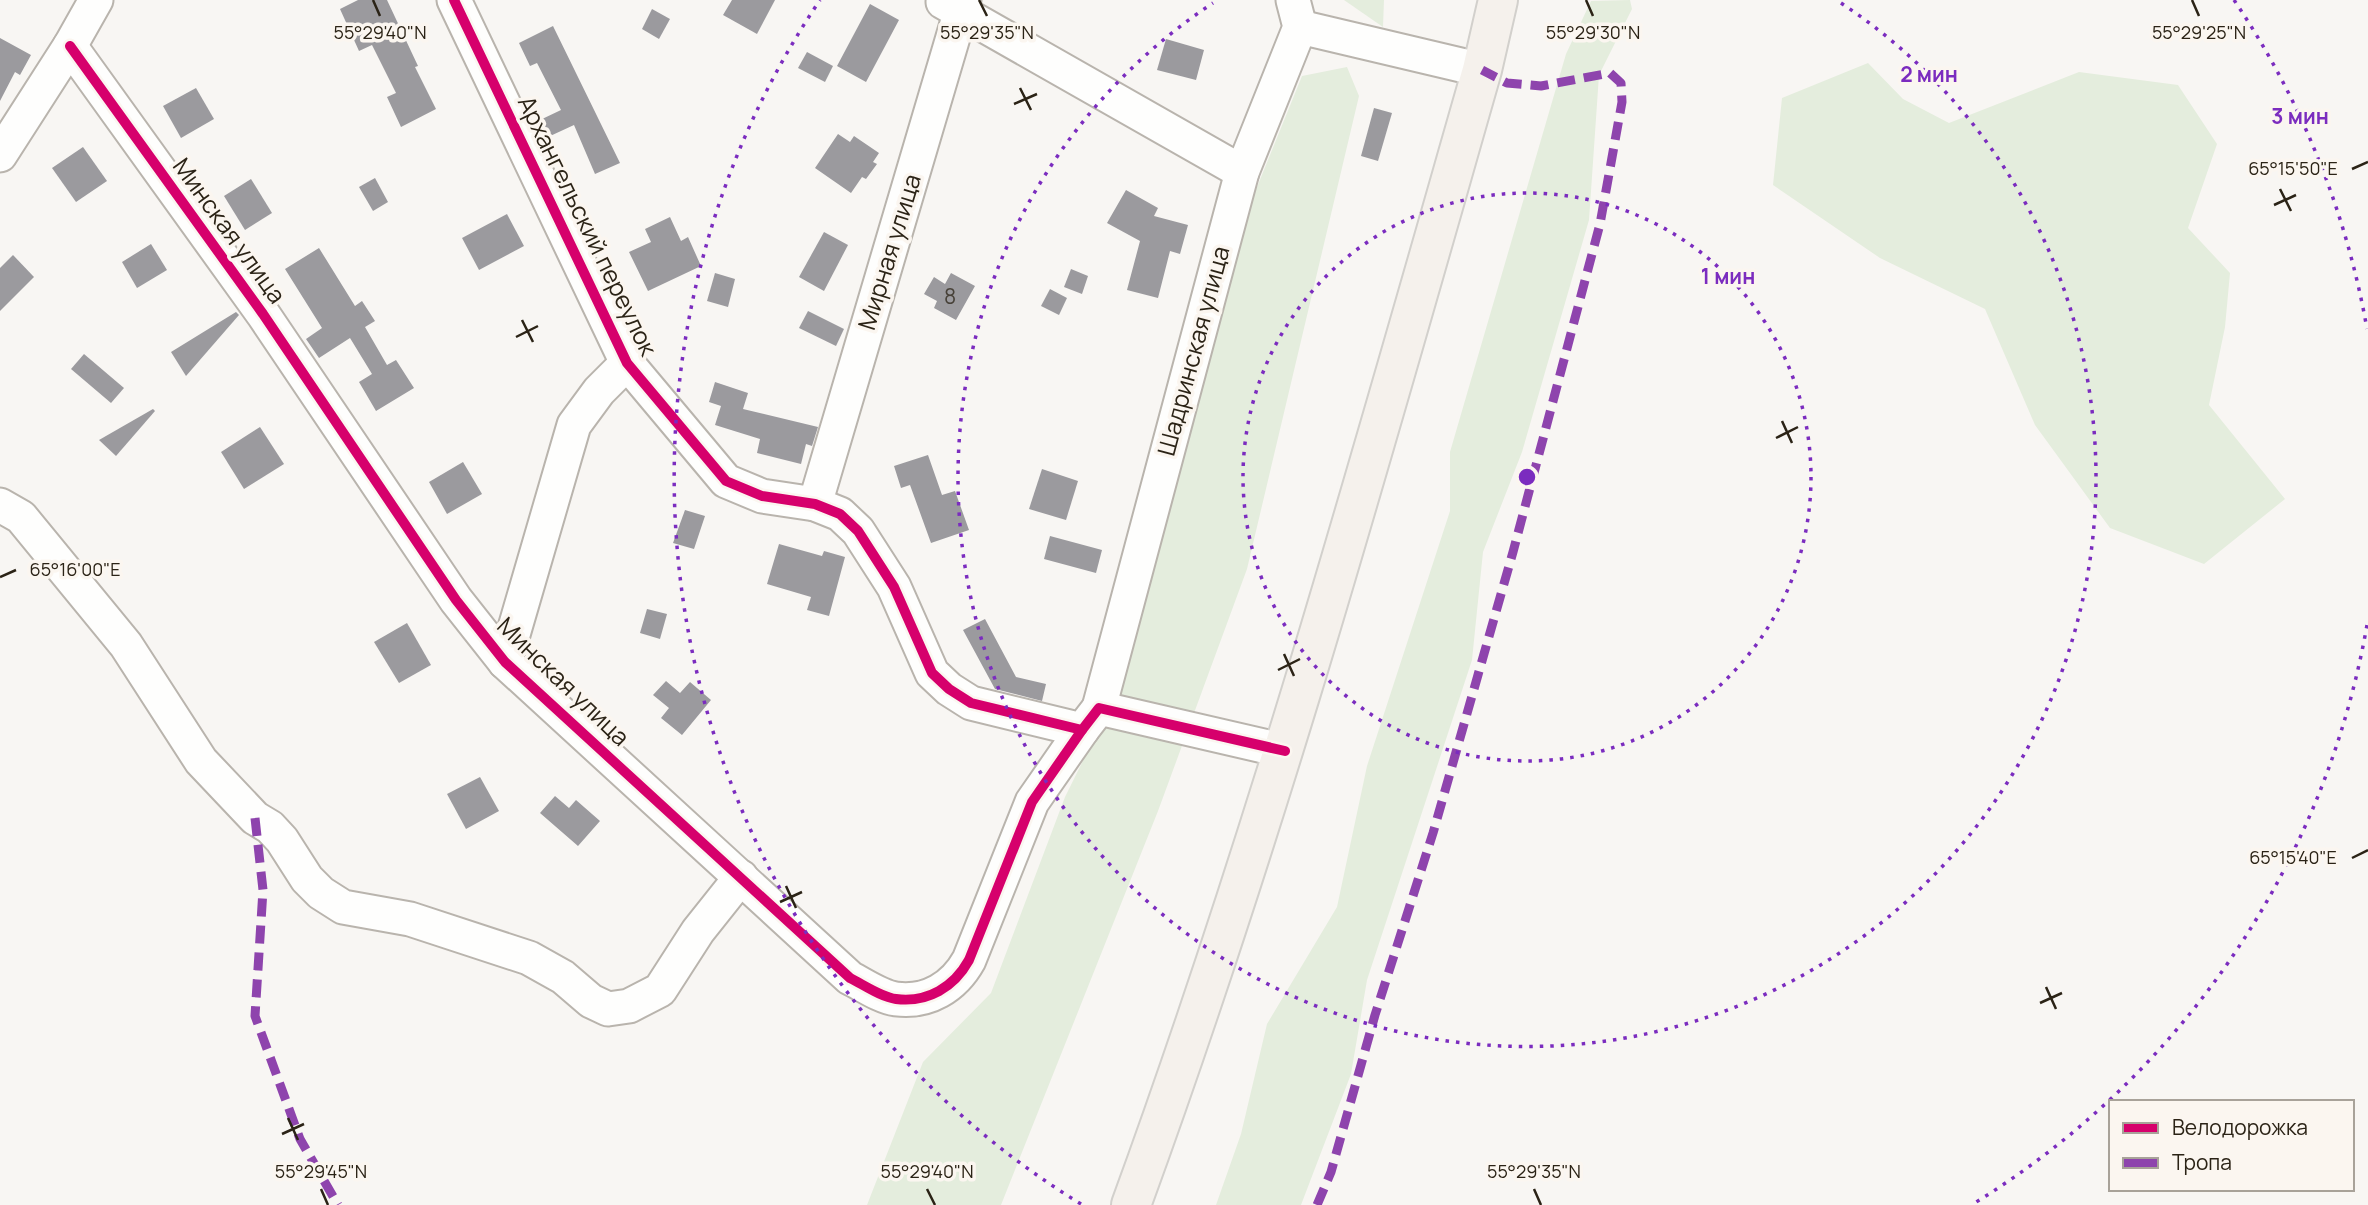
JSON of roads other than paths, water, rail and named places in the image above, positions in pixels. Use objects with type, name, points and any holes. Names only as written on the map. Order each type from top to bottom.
[{"type":"main road","points":[[1131,1205],[1171,1094],[1285,751],[1482,70],[1498,0]]},
{"type":"street","points":[[0,155],[70,46],[96,0]]},
{"type":"street","name":"Архангельский переулок","points":[[454,0],[627,363],[726,481],[762,496],[815,504],[840,514],[858,531],[894,587],[932,673],[949,689],[971,703],[1090,719],[1285,751]]},
{"type":"street","points":[[955,4],[1242,172]]},
{"type":"street","name":"Мирная улица","points":[[815,504],[955,4]]},
{"type":"street","points":[[1297,14],[1482,70]]},
{"type":"street","name":"Шадринская улица","points":[[1090,719],[1242,172],[1297,14]]},
{"type":"street","name":"Минская улица","points":[[70,46],[263,314],[456,600],[505,662],[850,978],[894,999],[924,999],[959,978],[970,960],[1032,802],[1090,719]]},
{"type":"street","points":[[505,662],[574,425],[599,391],[627,363]]},
{"type":"street","points":[[0,505],[21,517],[126,645],[201,761],[256,818],[270,827],[282,840],[307,879],[321,893],[343,907],[410,919],[529,957],[563,976],[591,1001],[608,1009],[629,1006],[660,990],[698,931],[741,877]]}]
